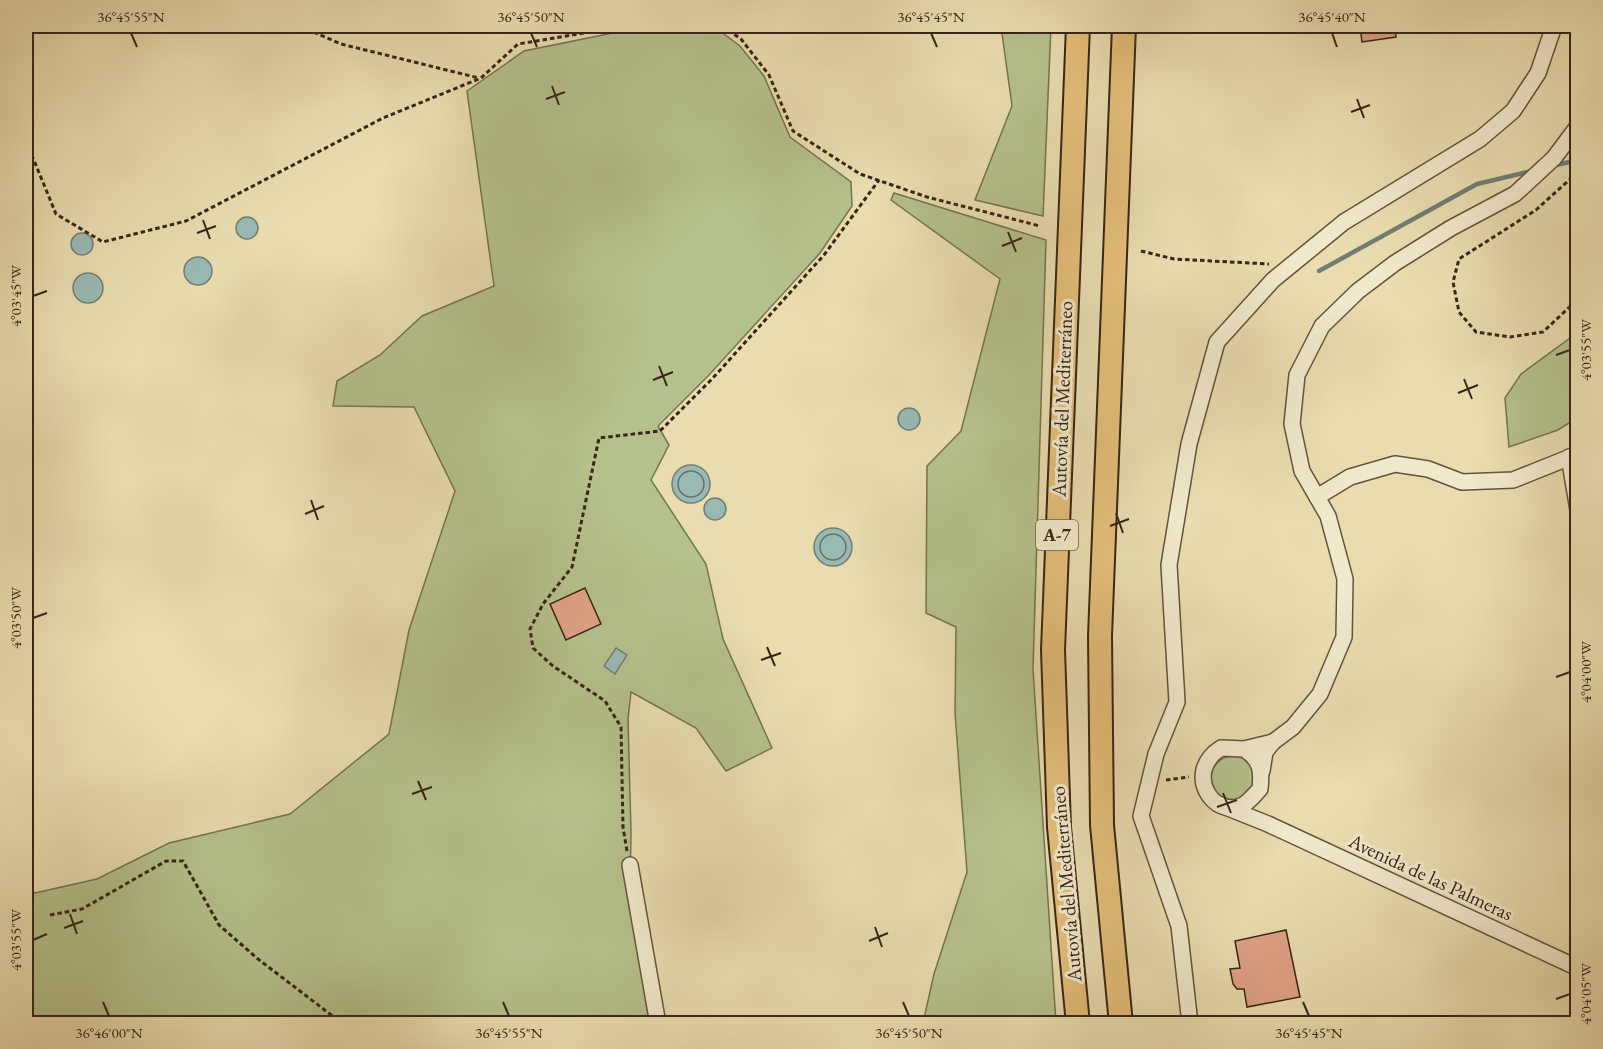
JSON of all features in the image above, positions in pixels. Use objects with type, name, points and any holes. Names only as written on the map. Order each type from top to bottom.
[{"type":"highway","name":"Autovía del Mediterráneo","points":[[1078,26],[1053,650],[1059,826],[1078,1023]]},
{"type":"highway","name":"Autovía del Mediterráneo","points":[[1121,1023],[1102,825],[1100,636],[1124,26]]},
{"type":"street","points":[[1190,1023],[1179,926],[1141,816],[1156,754],[1178,702],[1169,565],[1189,444],[1216,342],[1273,280],[1344,222],[1480,139],[1513,111],[1538,73],[1554,26]]},
{"type":"street","points":[[1268,824],[1258,808],[1265,752],[1273,742],[1293,727],[1320,694],[1344,637],[1345,579],[1328,516],[1302,471],[1292,424],[1298,375],[1322,326],[1358,291],[1395,263],[1451,228],[1515,194],[1554,158],[1578,126]]},
{"type":"street","points":[[1317,497],[1350,477],[1395,464],[1428,469],[1462,482],[1513,480],[1573,455],[1578,510]]},
{"type":"street","points":[[1260,789],[1243,805],[1230,807],[1218,804],[1206,792],[1201,776],[1204,764],[1218,750],[1244,749],[1273,742]]},
{"type":"street","points":[[1244,749],[1253,754],[1262,771]]},
{"type":"street","name":"Avenida de las Palmeras","points":[[1218,804],[1268,824],[1578,968]]},
{"type":"street","points":[[630,865],[658,1023]]},
{"type":"path","points":[[300,26],[341,44],[481,78]]},
{"type":"path","points":[[26,141],[56,214],[103,242],[186,221],[383,118],[481,78],[518,44],[627,26]]},
{"type":"path","points":[[722,26],[741,39],[769,75],[793,131],[860,174],[927,197],[1040,226]]},
{"type":"path","points":[[1578,172],[1536,210],[1459,259],[1453,282],[1459,312],[1476,332],[1510,337],[1543,332],[1578,299]]},
{"type":"path","points":[[630,865],[623,827],[621,728],[605,701],[553,666],[533,648],[530,629],[543,604],[572,567],[589,496],[599,438],[660,431],[712,379],[824,255],[879,180]]},
{"type":"path","points":[[1142,251],[1174,259],[1292,265]]},
{"type":"path","points":[[1149,782],[1201,776]]},
{"type":"path","points":[[50,915],[82,909],[166,861],[183,861],[219,925],[258,959],[343,1023]]},
{"type":"green space","points":[[647,26],[713,26],[740,46],[764,76],[790,137],[851,182],[852,206],[820,253],[709,375],[658,426],[669,445],[651,480],[706,564],[723,639],[772,748],[726,771],[696,728],[631,692],[628,719],[630,898],[653,1023],[26,1023],[26,889],[35,893],[97,879],[169,843],[290,814],[389,734],[409,630],[455,491],[414,407],[333,406],[337,381],[380,355],[422,316],[494,286],[467,91],[524,51]]},
{"type":"green space","points":[[1001,26],[1051,26],[1043,216],[975,200],[1012,106]]},
{"type":"green space","points":[[894,193],[1046,240],[1033,669],[1056,1023],[923,1023],[934,974],[967,872],[955,713],[956,627],[926,613],[927,466],[961,431],[1000,279],[891,200]]},
{"type":"green space","points":[[1577,333],[1577,418],[1558,430],[1509,447],[1505,398],[1521,374]]},
{"type":"green space","points":[[1233,756],[1248,763],[1255,778],[1248,793],[1233,800],[1218,793],[1211,778],[1218,763]]},
{"type":"water","points":[[247,217],[255,220],[258,228],[255,236],[247,239],[239,236],[236,228],[239,220]]},
{"type":"water","points":[[82,233],[90,236],[93,244],[90,252],[82,255],[74,252],[71,244],[74,236]]},
{"type":"water","points":[[198,257],[208,261],[212,271],[208,281],[198,285],[188,281],[184,271],[188,261]]},
{"type":"water","points":[[88,273],[99,277],[103,288],[99,299],[88,303],[77,299],[73,288],[77,277]]},
{"type":"water","points":[[909,408],[917,411],[920,419],[917,427],[909,430],[901,427],[898,419],[901,411]]},
{"type":"water","points":[[691,465],[704,471],[710,484],[704,497],[691,503],[678,497],[672,484],[678,471]]},
{"type":"water","points":[[715,498],[723,501],[726,509],[723,517],[715,520],[707,517],[704,509],[707,501]]},
{"type":"water","points":[[833,528],[846,534],[852,547],[846,560],[833,566],[820,560],[814,547],[820,534]]},
{"type":"water","points":[[616,648],[627,655],[615,674],[604,666]]},
{"type":"building","points":[[1360,26],[1395,26],[1396,37],[1362,42]]},
{"type":"building","points":[[585,588],[601,624],[566,640],[550,604]]},
{"type":"building","points":[[1286,930],[1300,997],[1247,1007],[1244,989],[1237,989],[1233,984],[1230,969],[1240,968],[1235,941]]},
{"type":"waterway","points":[[1552,166],[1578,160]]},
{"type":"waterway","points":[[1319,271],[1477,184],[1532,171]]}]
